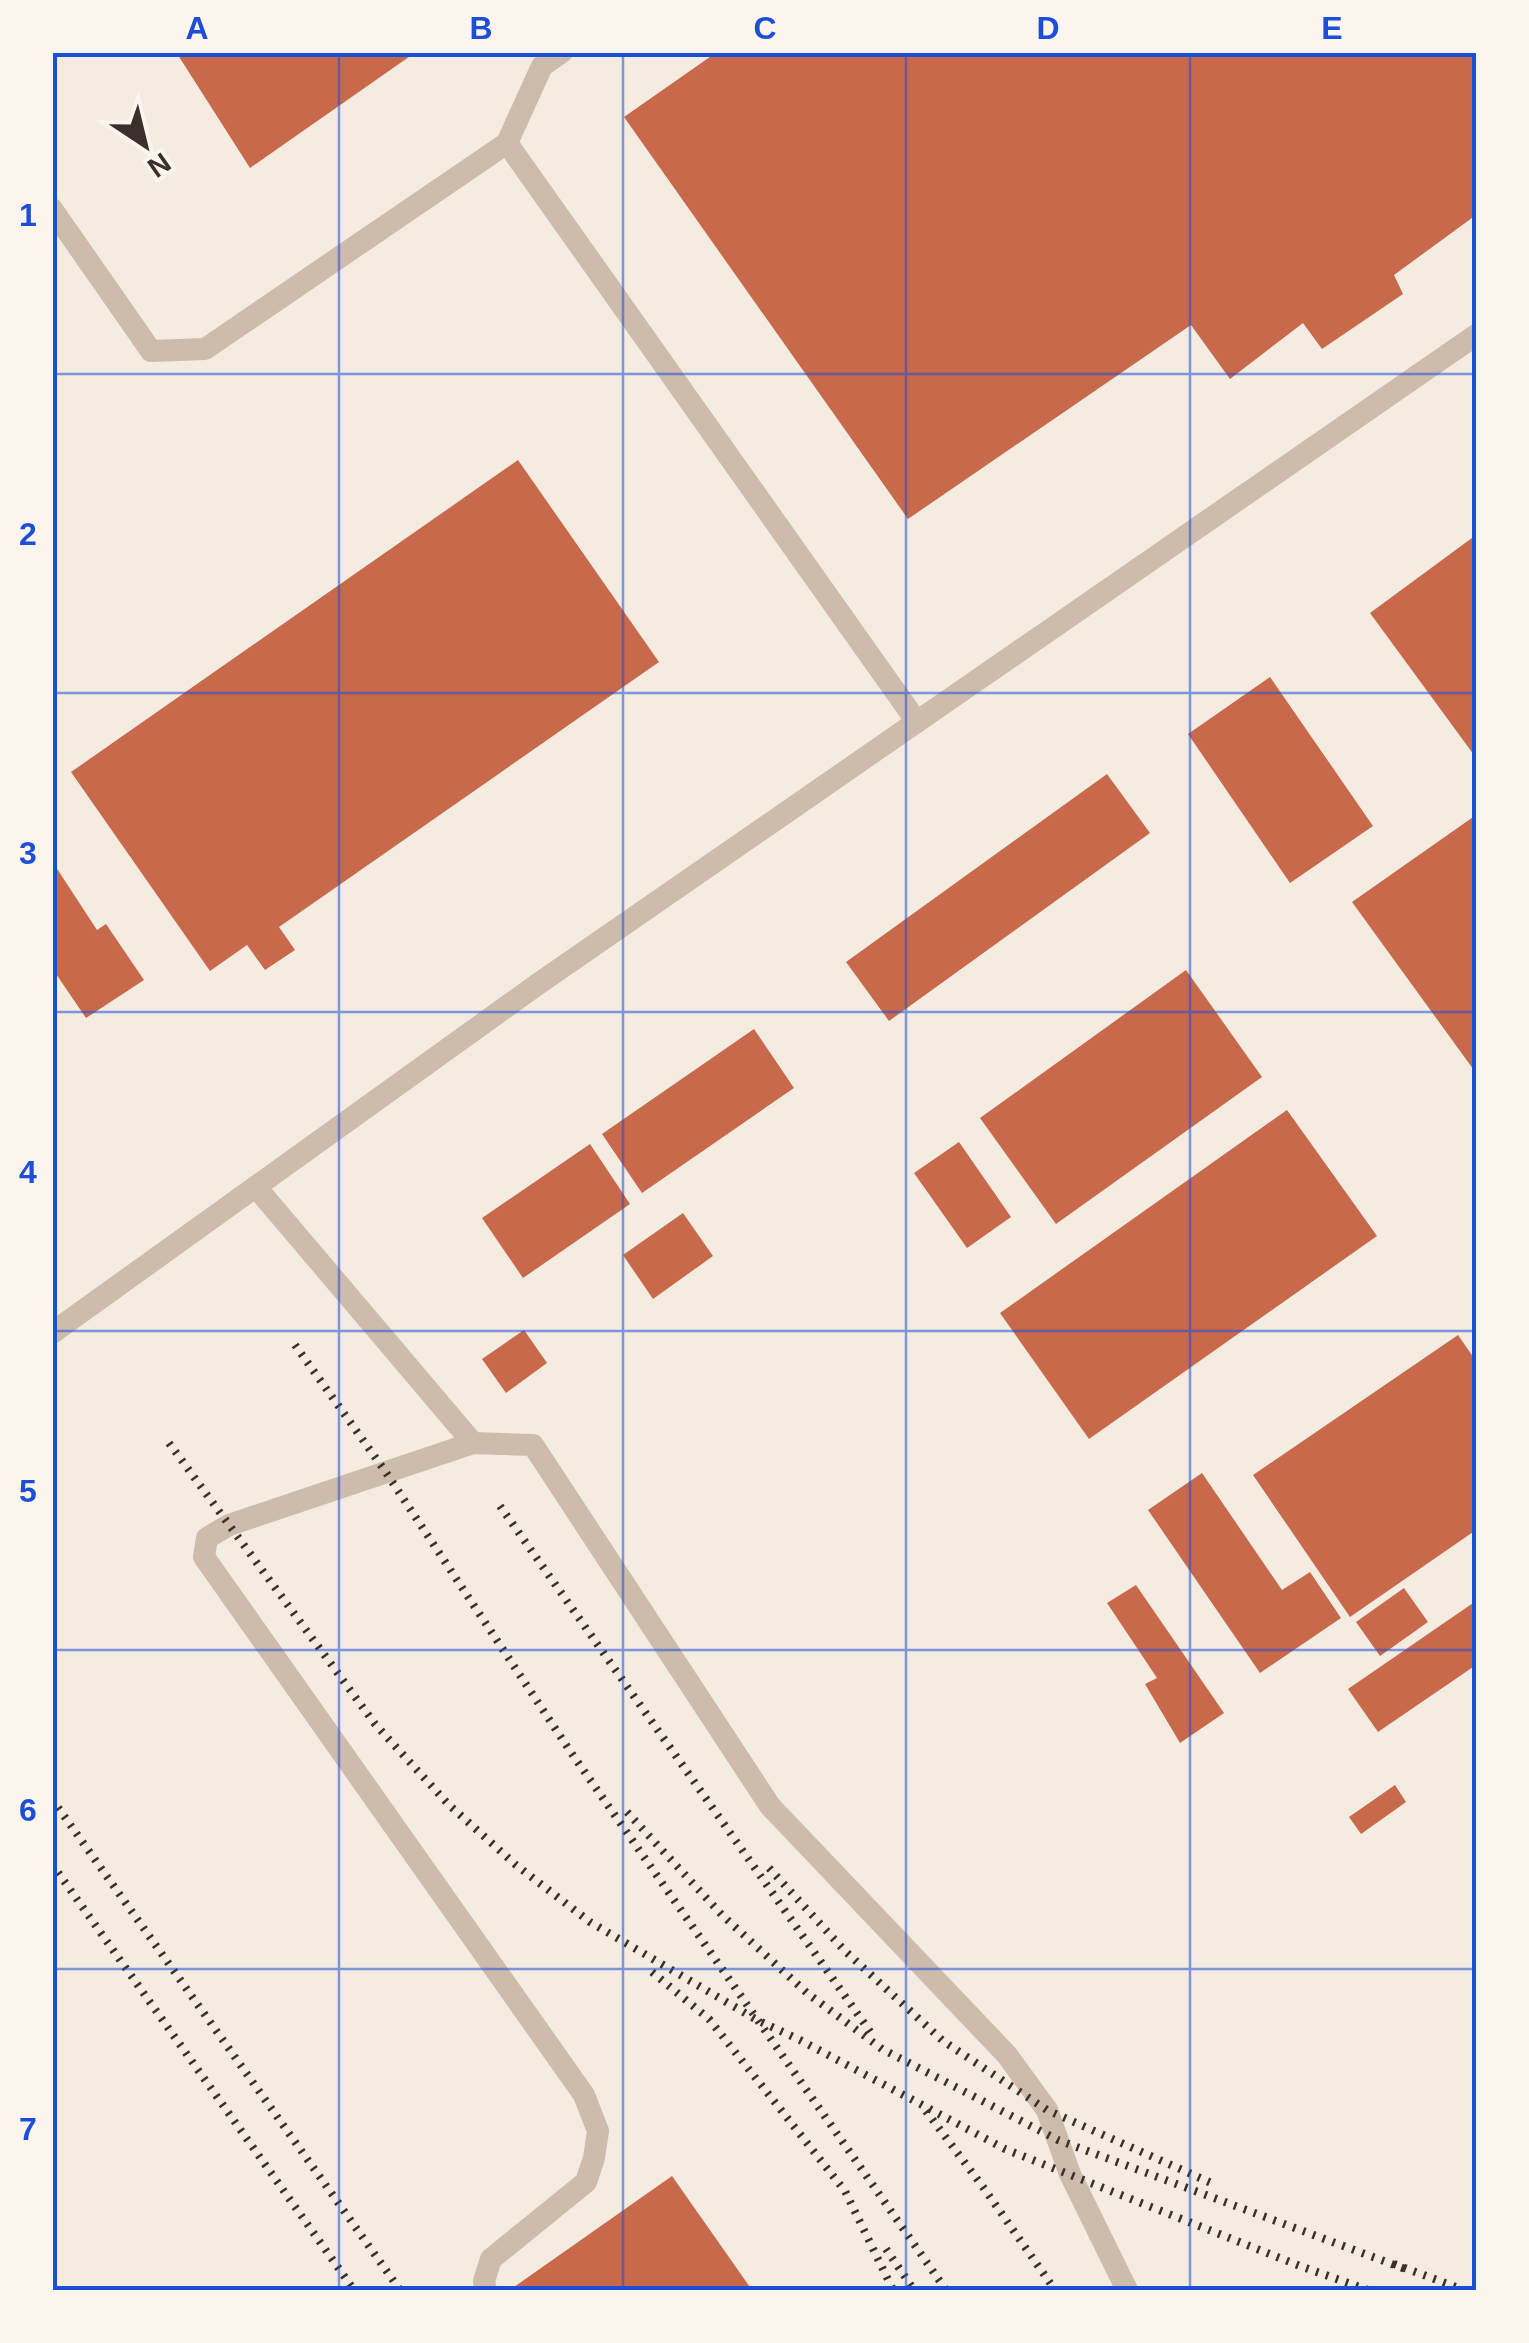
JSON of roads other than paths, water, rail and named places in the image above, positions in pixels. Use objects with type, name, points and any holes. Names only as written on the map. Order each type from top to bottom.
[{"type":"lane","points":[[52,209],[151,351],[205,350],[507,143],[542,66],[562,52]]},
{"type":"lane","points":[[507,143],[918,722]]},
{"type":"lane","points":[[52,1334],[538,984],[1476,335]]},
{"type":"lane","points":[[256,1188],[473,1443]]},
{"type":"lane","points":[[486,2290],[484,2281],[491,2258],[586,2182],[598,2132],[584,2094],[204,1557],[207,1538],[229,1526],[473,1443],[532,1445],[770,1806],[1007,2054],[1046,2110],[1070,2174],[1126,2290]]},
{"type":"railway","points":[[295,1345],[385,1471],[570,1751],[946,2290]]},
{"type":"railway","points":[[169,1443],[375,1724],[449,1805],[516,1865],[590,1922],[757,2020],[1005,2149],[1368,2290]]},
{"type":"railway","points":[[500,1506],[871,2033]]},
{"type":"railway","points":[[52,1799],[400,2290]]},
{"type":"railway","points":[[627,1812],[722,1915],[807,1993],[882,2049],[1058,2140],[1408,2270]]},
{"type":"railway","points":[[52,1864],[354,2290]]},
{"type":"railway","points":[[769,1868],[845,1951],[943,2041],[1047,2110],[1216,2185]]},
{"type":"railway","points":[[652,1972],[709,2019],[845,2191],[893,2290]]},
{"type":"railway","points":[[926,2111],[1055,2290]]},
{"type":"railway","points":[[886,2249],[914,2290]]},
{"type":"railway","points":[[1394,2264],[1464,2290]]}]
